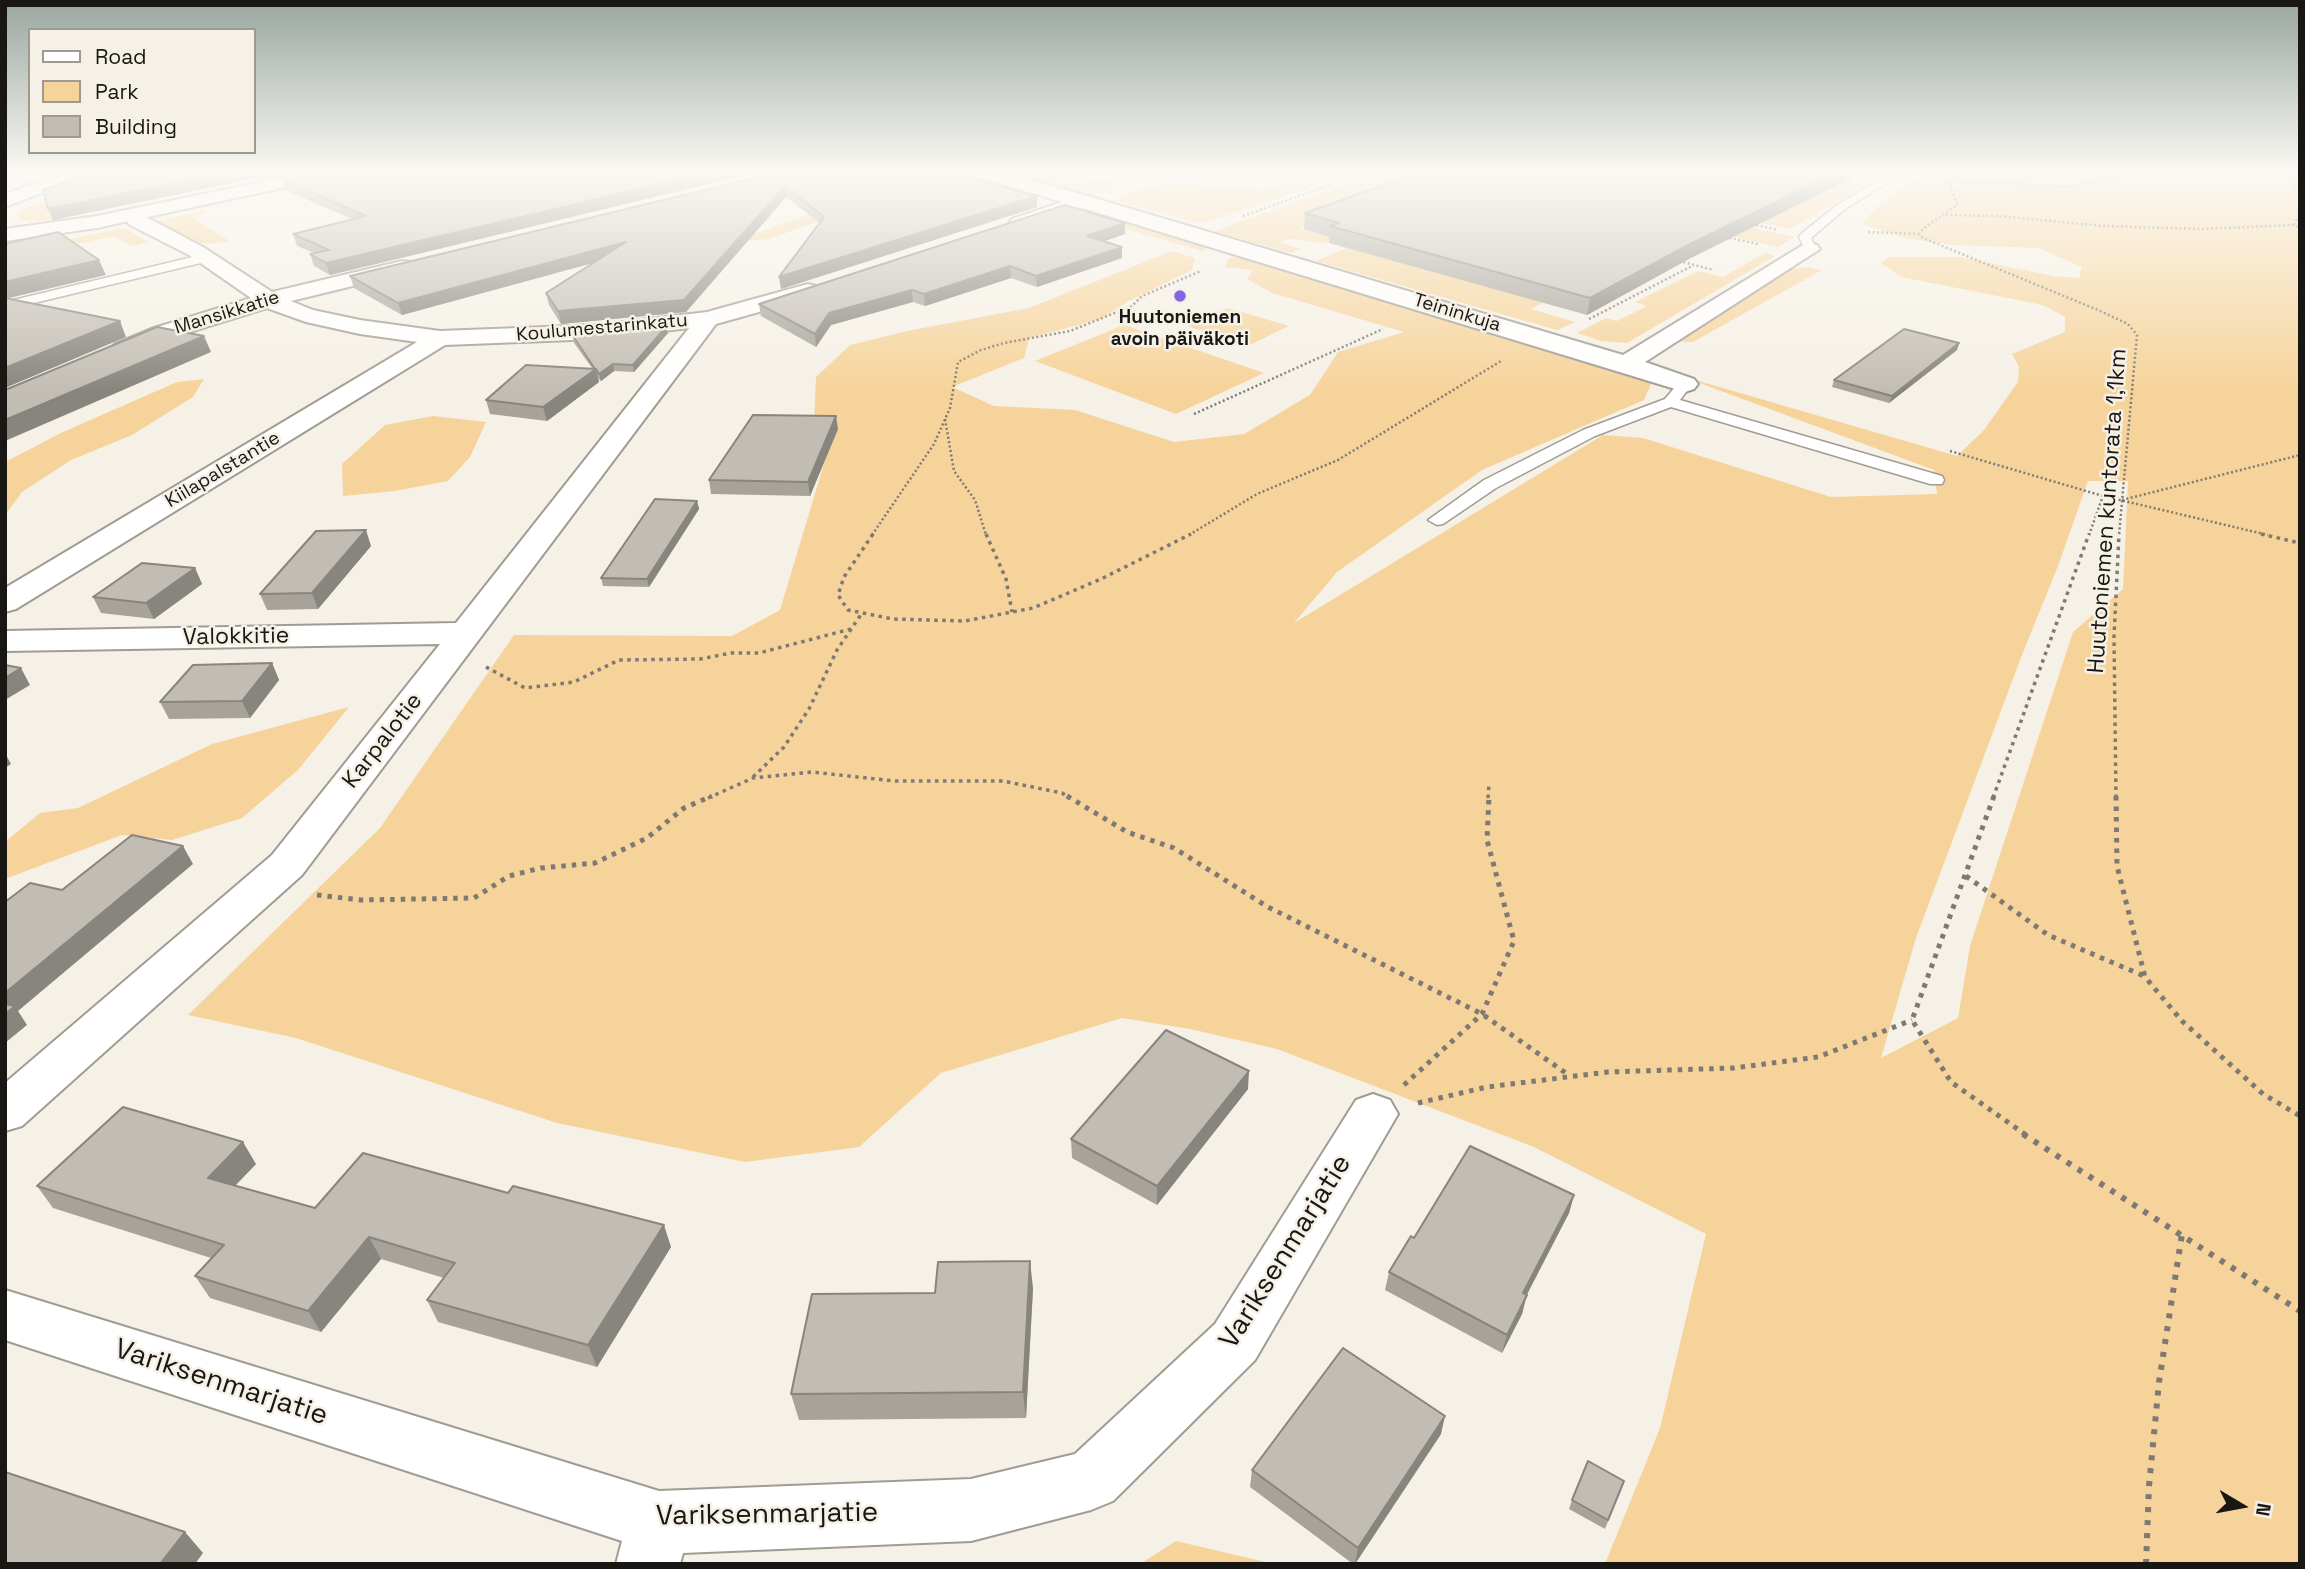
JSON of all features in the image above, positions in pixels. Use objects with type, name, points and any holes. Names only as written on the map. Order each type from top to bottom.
[{"type":"street","name":"Koulumestarinkatu","points":[[187,246],[268,300],[306,315],[360,327],[440,338],[597,332],[709,319],[828,285]]},
{"type":"street","name":"Teininkuja","points":[[1234,246],[1626,363],[1685,384]]},
{"type":"street","points":[[1626,363],[1759,282],[1806,247]]},
{"type":"street","name":"Mansikkatie","points":[[110,355],[159,334],[268,300],[420,262]]},
{"type":"street","name":"Karpalotie","points":[[5,1112],[287,865],[709,319]]},
{"type":"street","name":"Kiilapalstantie","points":[[5,602],[440,338]]},
{"type":"street","name":"Valokkitie","points":[[5,641],[467,633]]},
{"type":"street","name":"Variksenmarjatie","points":[[5,1315],[653,1543],[971,1510],[1091,1480],[1235,1342],[1373,1114]]},
{"type":"lane","points":[[5,306],[205,258]]},
{"type":"lane","points":[[1437,520],[1490,484],[1589,433],[1670,402],[1685,384]]},
{"type":"lane","points":[[1670,402],[1936,480]]},
{"type":"path","points":[[1800,246],[1806,247]]},
{"type":"path","name":"Huutoniemen kuntorata 1,1km","points":[[1937,246],[2098,310],[2128,324],[2137,335],[2121,500],[2114,637],[2117,866],[2145,977],[2182,1021],[2263,1094],[2300,1116]]},
{"type":"path","points":[[1668,258],[1759,282]]},
{"type":"path","points":[[1548,340],[1694,265]]},
{"type":"path","points":[[1203,270],[1142,296],[1132,306],[1070,331],[1004,343],[981,350],[958,362],[945,418],[934,444],[844,577],[838,595],[848,610],[893,619],[965,621],[1033,608],[1181,540],[1257,494],[1338,460],[1511,356]]},
{"type":"path","points":[[1194,414],[1383,329]]},
{"type":"path","points":[[945,418],[954,471],[975,500],[990,548],[1006,579],[1012,612]]},
{"type":"path","points":[[2121,500],[2300,455]]},
{"type":"path","points":[[1373,1114],[1488,1087],[1570,1076],[1608,1072],[1734,1068],[1818,1057],[1912,1020],[2103,496],[2300,543]]},
{"type":"path","points":[[752,778],[785,747],[809,709],[837,650],[862,613]]},
{"type":"path","points":[[484,666],[525,688],[574,682],[619,660],[700,659],[731,653],[759,653],[851,629]]},
{"type":"path","points":[[260,889],[360,900],[474,898],[509,876],[541,868],[595,863],[647,838],[684,808],[752,778],[812,772],[894,781],[1003,781],[1062,793],[1127,832],[1174,848],[1268,908],[1482,1014],[1570,1076]]},
{"type":"path","points":[[1373,1114],[1482,1014],[1514,941],[1487,840],[1489,783]]},
{"type":"path","points":[[1966,876],[2048,935],[2145,977]]},
{"type":"path","points":[[1912,1020],[1951,1082],[1993,1114],[2300,1311]]},
{"type":"path","points":[[2146,1564],[2149,1486],[2159,1382],[2182,1234]]},
{"type":"green space","points":[[37,246],[68,246],[5,260],[5,253]]},
{"type":"green space","points":[[1185,246],[1204,246],[1205,252]]},
{"type":"green space","points":[[1267,246],[1301,249],[1291,253]]},
{"type":"green space","points":[[1988,246],[2300,246],[2300,1564],[1605,1564],[1660,1428],[1706,1234],[1534,1147],[1277,1049],[1190,1029],[1122,1018],[941,1073],[859,1147],[745,1162],[557,1123],[296,1038],[188,1015],[380,828],[514,635],[732,636],[780,610],[829,447],[814,426],[816,377],[850,345],[907,331],[1029,308],[1172,251],[1195,258],[1192,270],[1127,302],[1101,319],[1029,338],[1024,358],[952,387],[994,406],[1075,410],[1174,442],[1244,434],[1310,395],[1338,352],[1404,332],[1272,293],[1247,279],[1253,270],[1225,267],[1229,258],[1242,257],[1654,377],[1644,400],[1482,470],[1337,572],[1294,623],[1603,435],[1643,438],[1831,497],[1937,494],[1934,470],[1678,375],[1957,456],[1984,430],[2018,382],[2019,367],[2012,354],[2065,332],[2065,317],[2043,305],[1901,277],[1881,263],[1889,257],[1960,257],[2054,276],[2079,278],[2082,267],[2038,248]],"holes":[[[2088,481],[2128,481],[2123,589],[2073,632],[1970,946],[1958,1018],[1881,1058],[1916,938]]]},
{"type":"green space","points":[[1347,248],[1636,254],[1531,309],[1575,322],[1557,330],[1316,261]]},
{"type":"green space","points":[[1765,253],[1775,256],[1627,343],[1601,341],[1577,333],[1606,318],[1617,321],[1647,306],[1635,302],[1698,271],[1723,277]]},
{"type":"green space","points":[[1807,267],[1822,270],[1693,342],[1668,341],[1792,269]]},
{"type":"green space","points":[[1228,308],[1289,326],[1248,346],[1187,326]]},
{"type":"green space","points":[[1124,325],[1264,373],[1176,414],[1035,361]]},
{"type":"green space","points":[[204,379],[193,397],[132,435],[71,460],[22,492],[5,515],[5,462],[63,432],[177,382]]},
{"type":"green space","points":[[433,416],[486,422],[470,457],[448,481],[395,491],[343,496],[342,464],[385,425]]},
{"type":"green space","points":[[349,707],[298,770],[242,818],[172,840],[122,835],[5,879],[5,842],[40,813],[78,808],[212,744]]},
{"type":"green space","points":[[1176,1541],[1274,1564],[1140,1564]]},
{"type":"building","points":[[5,246],[79,246],[99,260],[5,282]]},
{"type":"building","points":[[320,246],[397,246],[326,263],[310,254],[329,250]]},
{"type":"building","points":[[473,246],[610,246],[398,303],[350,276]]},
{"type":"building","points":[[619,246],[732,246],[684,300],[558,311],[546,293]]},
{"type":"building","points":[[802,246],[877,246],[779,277]]},
{"type":"building","points":[[938,246],[1122,247],[1036,276],[1010,266],[924,294],[912,290],[829,313],[815,334],[759,304]]},
{"type":"building","points":[[1403,246],[1686,246],[1590,298]]},
{"type":"building","points":[[5,298],[120,321],[5,368]]},
{"type":"building","points":[[157,327],[204,336],[5,420],[5,390]]},
{"type":"building","points":[[666,327],[633,365],[613,364],[599,374],[573,336]]},
{"type":"building","points":[[1904,329],[1959,343],[1892,396],[1834,380]]},
{"type":"building","points":[[526,365],[596,369],[543,407],[486,400]]},
{"type":"building","points":[[753,415],[836,416],[808,482],[709,480]]},
{"type":"building","points":[[655,499],[697,501],[647,579],[601,578]]},
{"type":"building","points":[[366,530],[312,593],[260,594],[316,531]]},
{"type":"building","points":[[142,563],[195,568],[146,603],[93,597]]},
{"type":"building","points":[[272,663],[242,701],[160,702],[193,665]]},
{"type":"building","points":[[5,665],[21,668],[5,678]]},
{"type":"building","points":[[132,835],[183,846],[5,993],[5,902],[30,883],[62,890]]},
{"type":"building","points":[[5,1004],[15,1006],[5,1014]]},
{"type":"building","points":[[1166,1030],[1249,1071],[1157,1186],[1071,1139]]},
{"type":"building","points":[[123,1107],[243,1142],[208,1178],[315,1208],[363,1153],[508,1193],[513,1186],[664,1225],[588,1345],[427,1300],[455,1263],[369,1237],[308,1311],[195,1276],[224,1245],[37,1186]]},
{"type":"building","points":[[1470,1146],[1574,1195],[1523,1293],[1527,1295],[1507,1335],[1389,1272],[1411,1236],[1414,1238]]},
{"type":"building","points":[[1030,1261],[1023,1392],[791,1394],[812,1294],[935,1293],[938,1262]]},
{"type":"building","points":[[1343,1348],[1445,1416],[1358,1548],[1252,1470]]},
{"type":"building","points":[[1588,1461],[1624,1481],[1608,1520],[1572,1500]]},
{"type":"building","points":[[5,1472],[185,1532],[160,1564],[5,1564]]},
{"type":"place","name":"Huutoniemen avoin päiväkoti","points":[[1180,296]]}]
